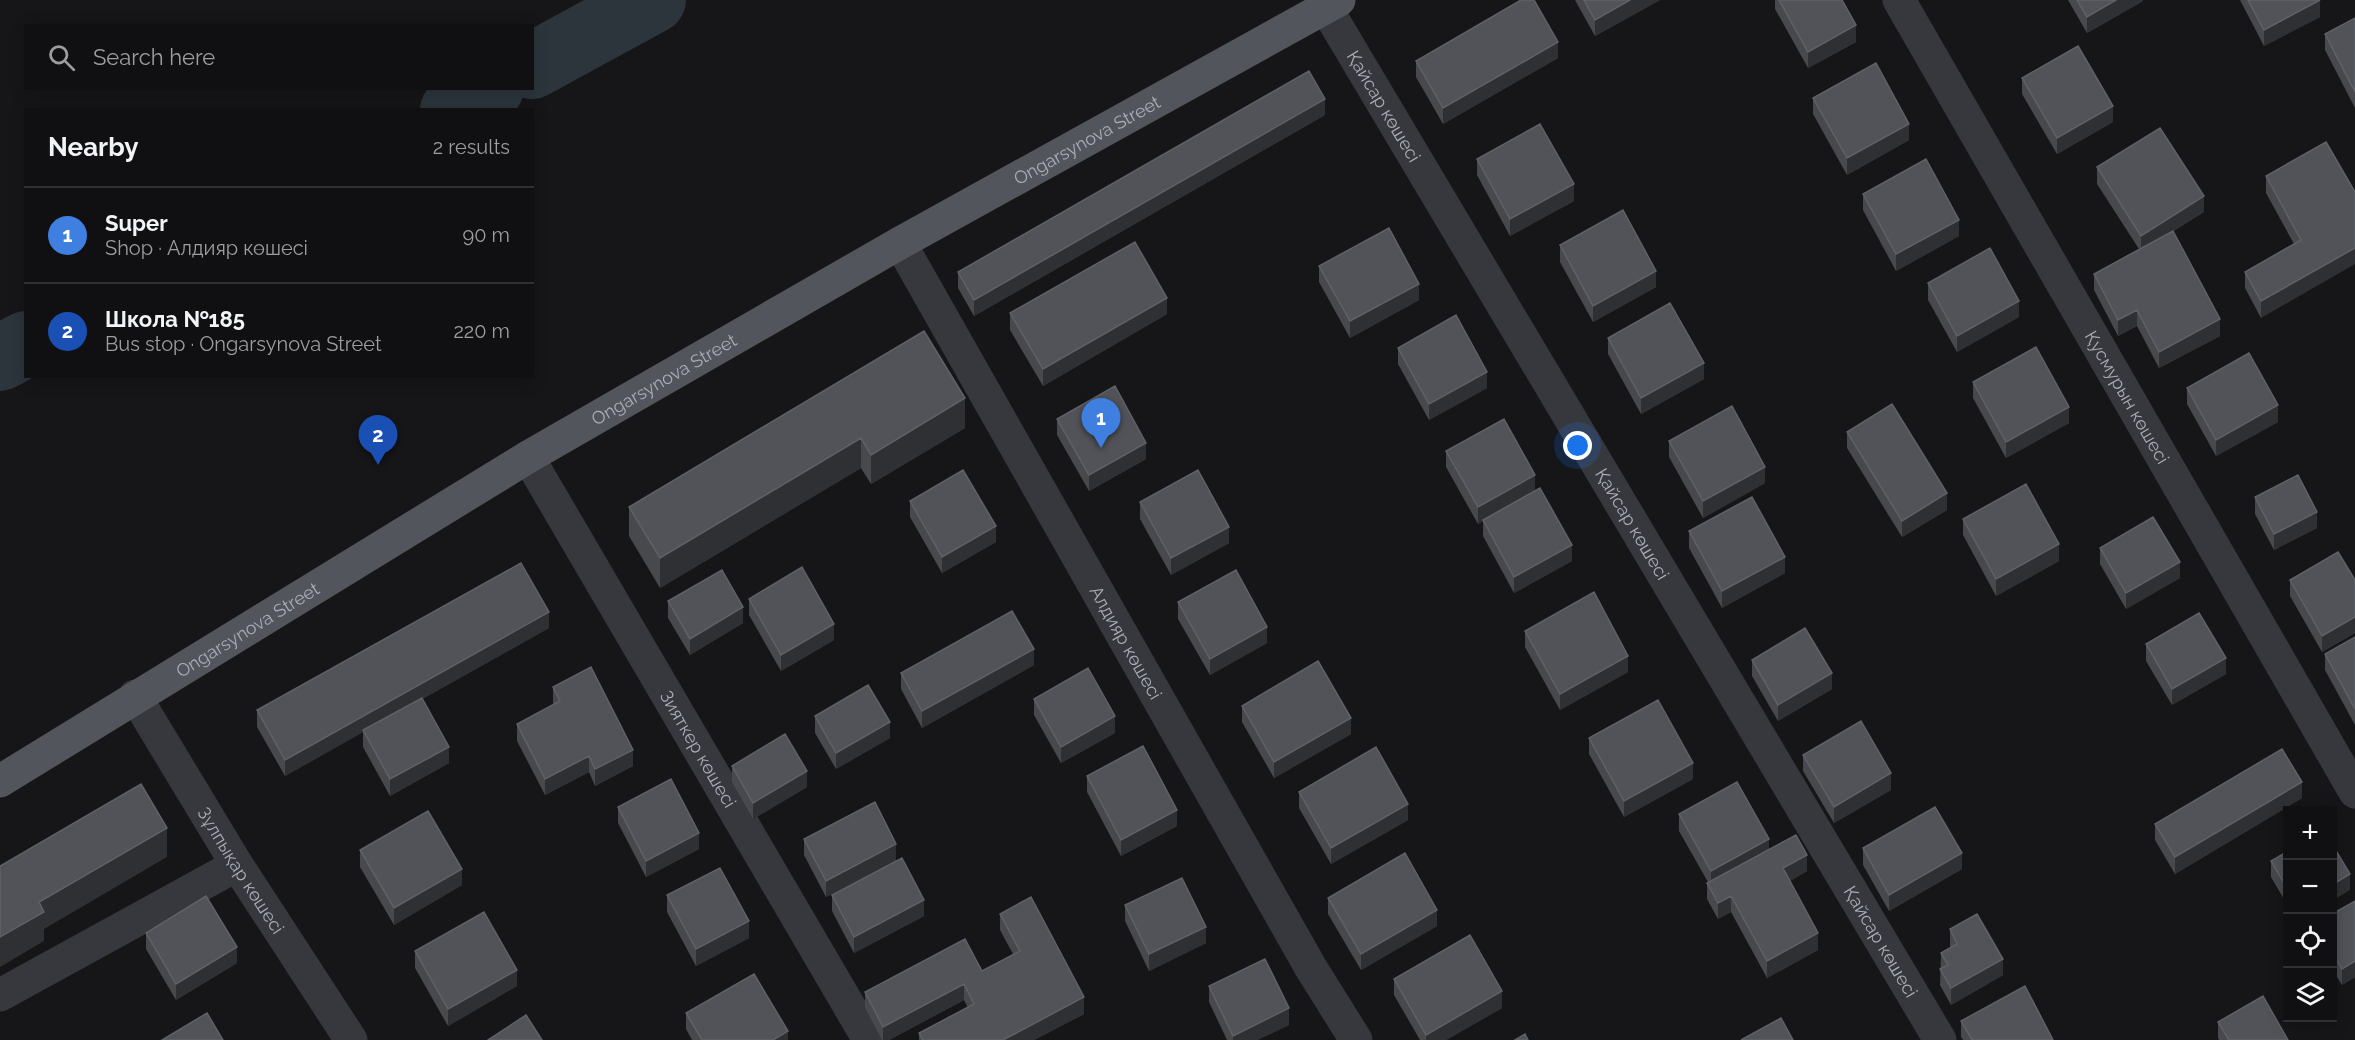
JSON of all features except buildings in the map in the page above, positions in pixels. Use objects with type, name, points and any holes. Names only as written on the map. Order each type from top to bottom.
[{"type":"main road","name":"Ongarsynova Street","points":[[0,781],[135,696],[528,457],[900,243],[1332,4]]},
{"type":"street","name":"Қусмурын көшесі","points":[[1899,0],[2355,792]]},
{"type":"street","name":"Қайсар көшесі","points":[[1332,4],[1940,1040]]},
{"type":"street","name":"Алдияр көшесі","points":[[900,243],[1299,947],[1356,1040]]},
{"type":"street","name":"Зияткер көшесі","points":[[528,457],[869,1040]]},
{"type":"street","name":"Зұлпықар көшесі","points":[[135,696],[237,865],[351,1040]]},
{"type":"street","points":[[0,995],[237,865]]},
{"type":"waterway","points":[[534,65],[653,0]]},
{"type":"waterway","points":[[456,108],[488,90]]},
{"type":"waterway","points":[[0,358],[24,345]]},
{"type":"place","name":"Super","points":[[1101,448]]},
{"type":"place","name":"Школа №185","points":[[378,465]]}]
